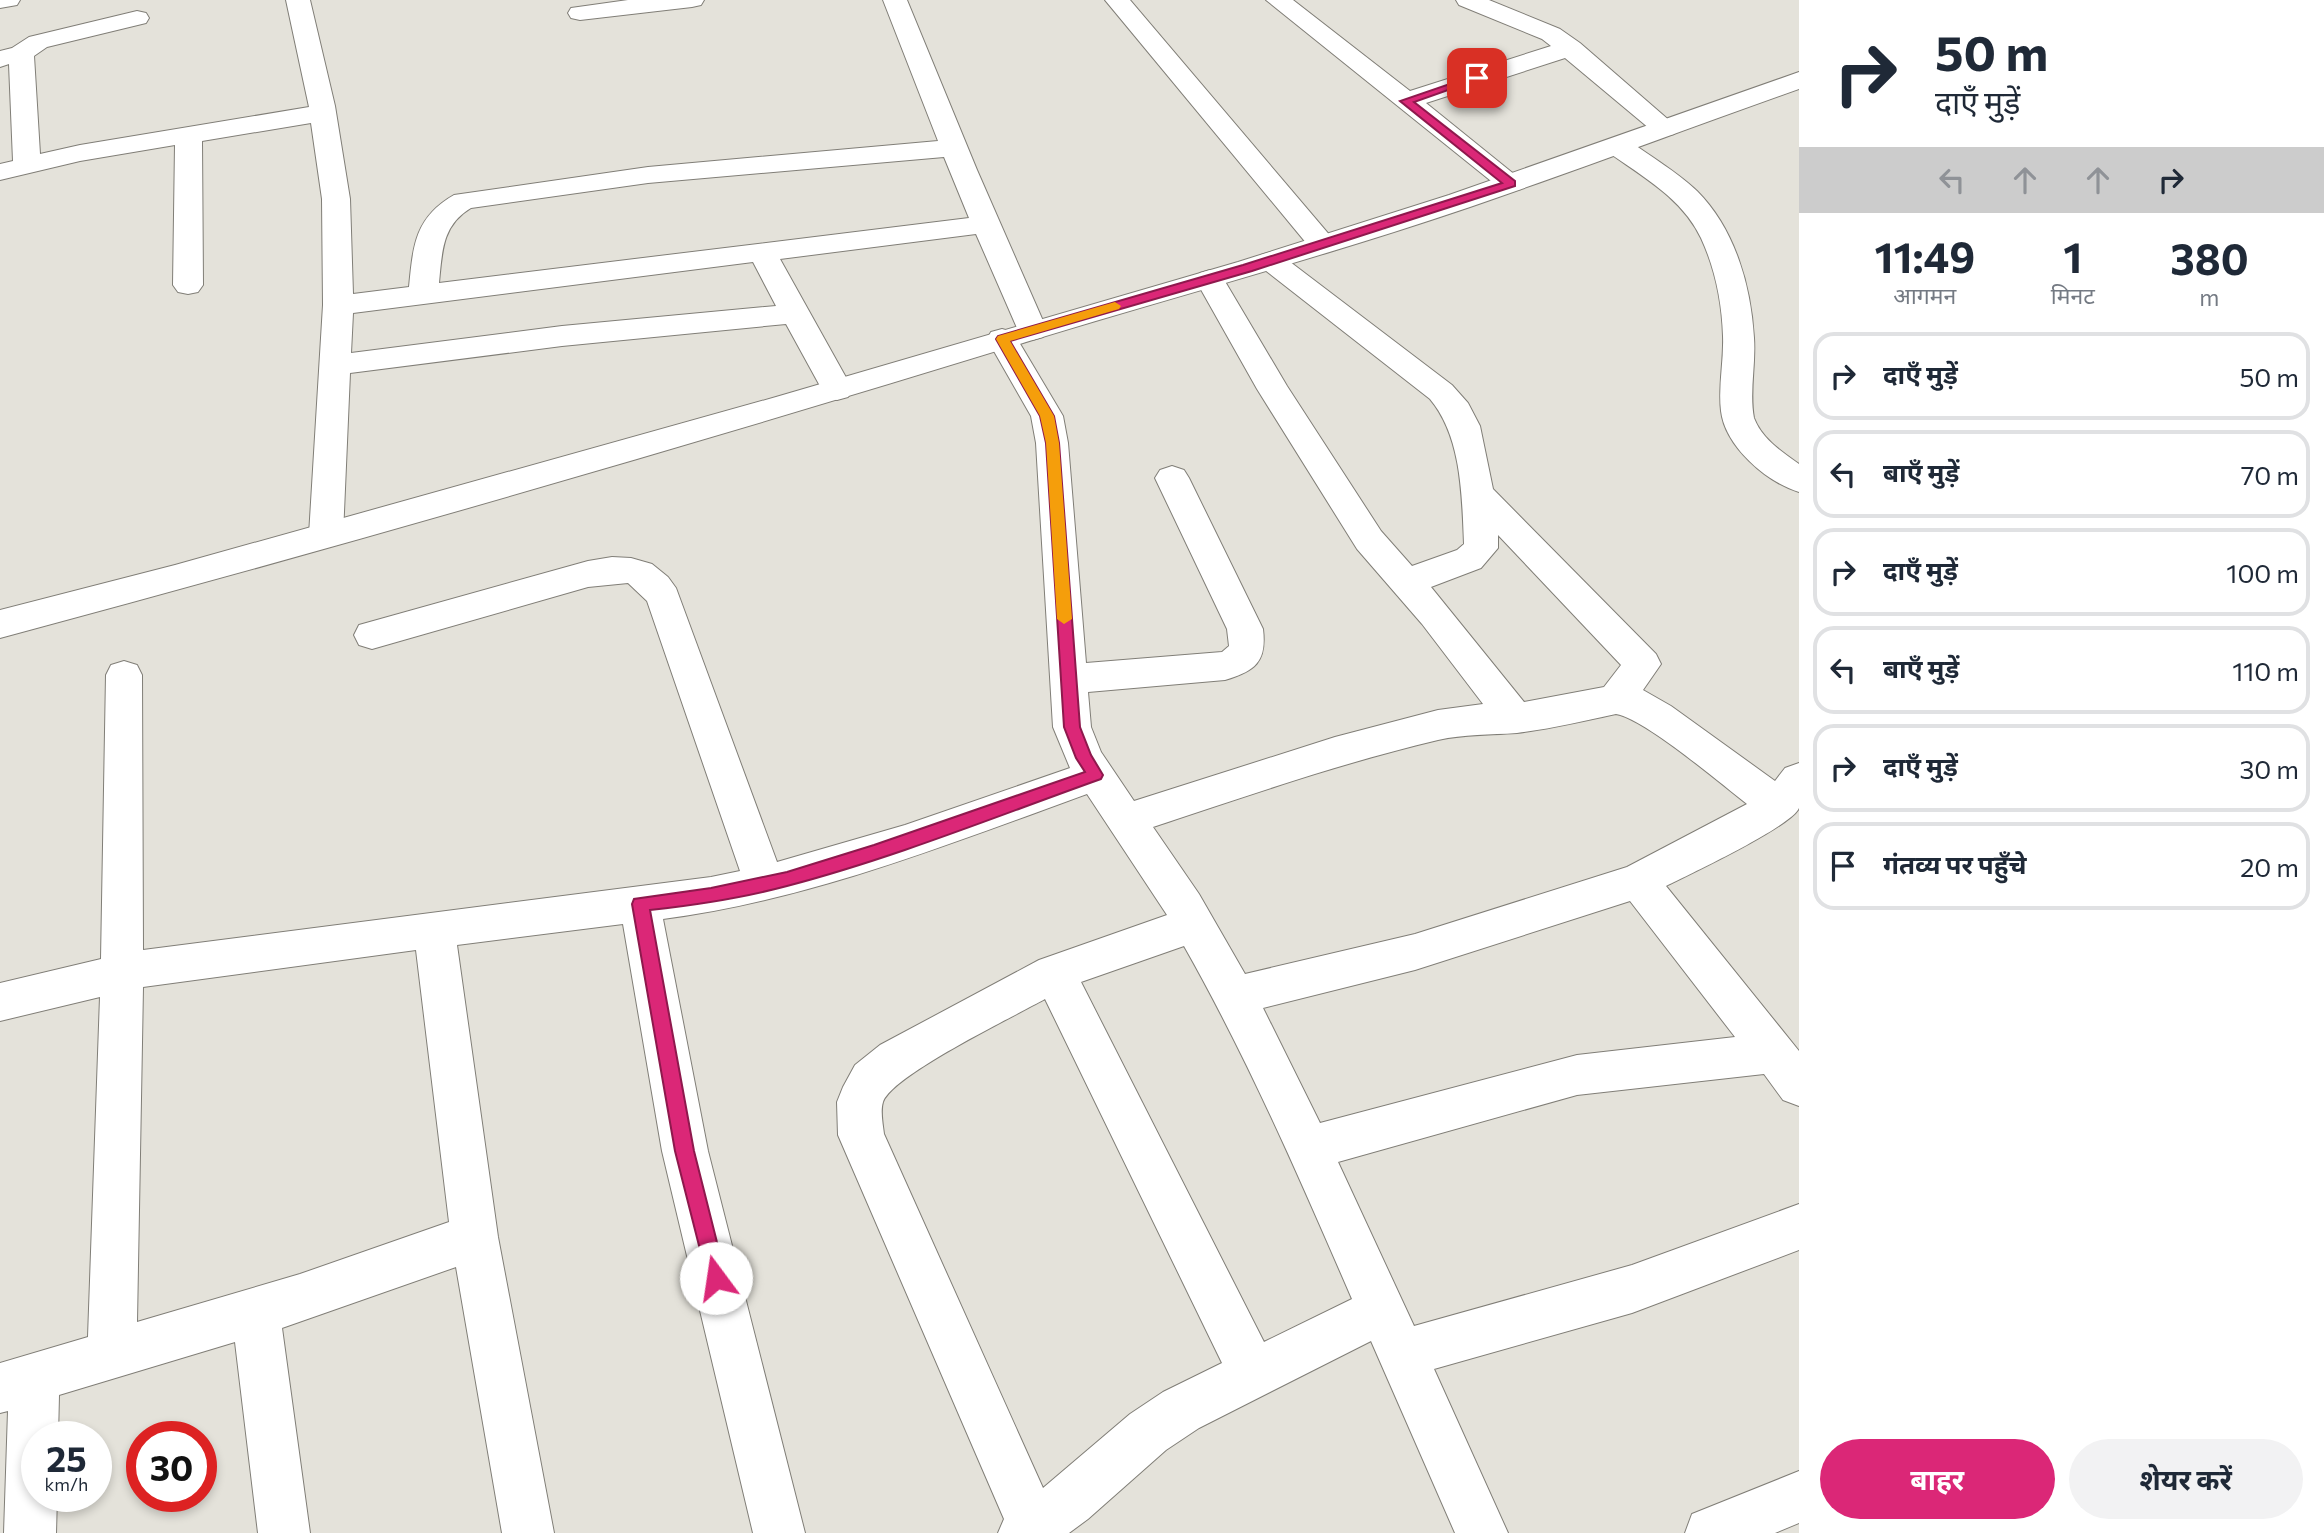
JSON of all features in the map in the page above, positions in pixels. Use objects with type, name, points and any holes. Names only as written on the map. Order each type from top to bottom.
[{"type":"street","points":[[0,1],[8,0]]},
{"type":"street","points":[[298,0],[323,113],[336,200],[338,305],[326,535]]},
{"type":"street","points":[[580,13],[692,0]]},
{"type":"street","points":[[895,0],[986,224],[1017,334],[1047,416],[1052,443],[1072,727],[1084,758],[1194,924],[1235,996],[1309,1148],[1482,1533]]},
{"type":"street","points":[[1117,0],[1322,244]]},
{"type":"street","points":[[1278,0],[1511,184]]},
{"type":"street","points":[[1468,0],[1551,34],[1665,128]]},
{"type":"street","points":[[27,164],[10,56],[38,43],[137,18]]},
{"type":"street","points":[[1406,101],[1571,48]]},
{"type":"street","points":[[0,624],[837,390],[1017,334],[1271,261],[1511,184],[1777,85],[1799,80]]},
{"type":"street","points":[[0,172],[27,164],[323,113]]},
{"type":"street","points":[[188,285],[189,135]]},
{"type":"street","points":[[1618,146],[1681,192],[1696,206],[1706,224],[1725,260],[1738,322],[1737,412],[1741,427],[1757,447],[1799,480]]},
{"type":"street","points":[[423,294],[430,233],[438,218],[448,208],[464,201],[648,175],[955,148]]},
{"type":"street","points":[[338,305],[986,224]]},
{"type":"street","points":[[762,252],[837,390]]},
{"type":"street","points":[[1271,261],[1441,392],[1457,411],[1463,424],[1477,493],[1481,548],[1469,559],[1406,582]]},
{"type":"street","points":[[1210,279],[1273,389],[1369,540],[1435,615],[1515,718]]},
{"type":"street","points":[[334,365],[562,336],[795,314]]},
{"type":"street","points":[[1068,679],[1225,666],[1238,661],[1247,648],[1245,629],[1172,478]]},
{"type":"street","points":[[1477,493],[1643,664],[1616,699]]},
{"type":"street","points":[[372,635],[588,574],[615,568],[644,574],[663,597],[765,884]]},
{"type":"street","points":[[112,1354],[122,973],[124,675]]},
{"type":"street","points":[[1125,820],[1335,752],[1425,728],[1467,719],[1515,718],[1616,699],[1634,702],[1789,792],[1737,831],[1638,881],[1415,952],[1235,996]]},
{"type":"street","points":[[0,1002],[122,973],[230,955],[711,895],[765,884],[875,852],[1095,775]]},
{"type":"street","points":[[1638,881],[1786,1069]]},
{"type":"street","points":[[640,904],[685,1151],[779,1533]]},
{"type":"street","points":[[1194,924],[1054,973],[896,1059],[871,1080],[859,1102],[861,1135],[1029,1531],[1148,1432],[1181,1410],[1381,1310]]},
{"type":"street","points":[[434,931],[474,1237],[528,1533]]},
{"type":"street","points":[[1054,973],[1254,1374]]},
{"type":"street","points":[[1309,1148],[1577,1075],[1786,1069]]},
{"type":"street","points":[[1401,1353],[1632,1289],[1799,1227]]},
{"type":"street","points":[[30,1533],[17,1383],[255,1311],[474,1237]]},
{"type":"street","points":[[255,1311],[284,1533]]},
{"type":"street","points":[[1711,1533],[1799,1497]]},
{"type":"slow traffic","points":[[1064,619],[1052,443],[1047,416],[1002,339],[1115,306]]},
{"type":"route","points":[[716,1278],[685,1151],[640,904],[711,895],[787,879],[875,852],[1095,775],[1084,758],[1072,727],[1052,443],[1047,416],[1002,339],[1248,268],[1511,184],[1406,101],[1477,78]]}]
